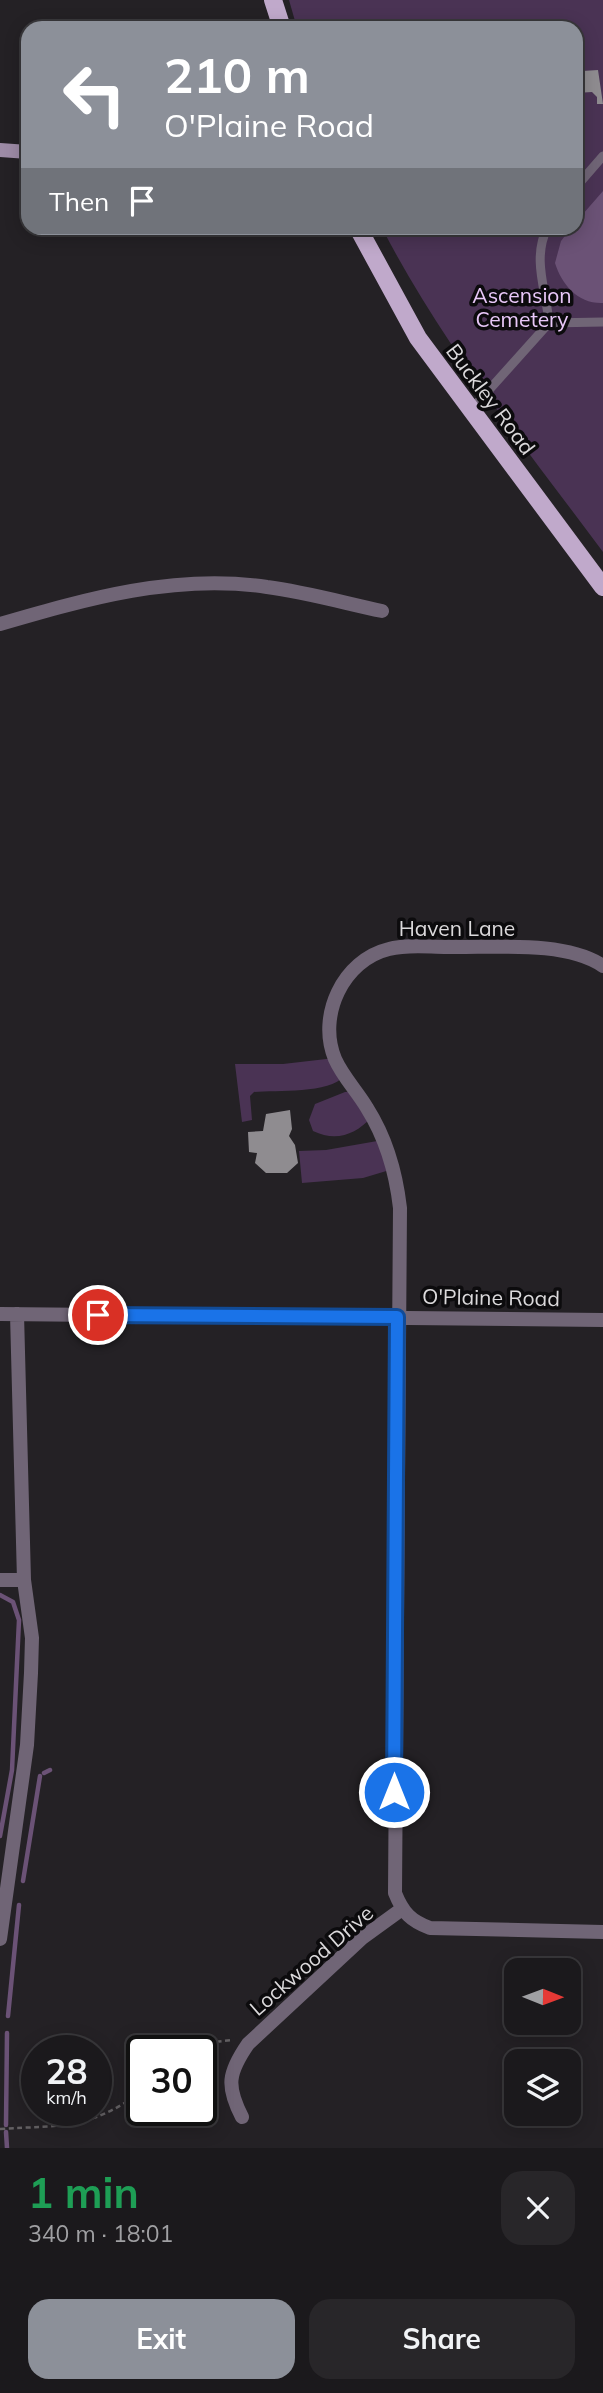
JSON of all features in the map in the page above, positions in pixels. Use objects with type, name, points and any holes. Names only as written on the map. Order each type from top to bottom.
[{"type":"main road","points":[[273,0],[280,21]]},
{"type":"main road","points":[[0,150],[21,152]]},
{"type":"main road","name":"Buckley Road","points":[[362,235],[418,338],[603,587]]},
{"type":"street","points":[[0,624],[84,600],[161,585],[266,586],[382,611]]},
{"type":"street","name":"Haven Lane","points":[[402,1909],[395,1893],[393,1871],[397,1188],[388,1151],[369,1110],[335,1059],[330,1043],[330,1026],[338,989],[368,958],[388,949],[411,946],[546,950],[585,956],[603,966]]},
{"type":"street","name":"O'Plaine Road","points":[[0,1314],[603,1320]]},
{"type":"street","points":[[0,1939],[27,1745],[32,1638],[23,1580],[17,1314]]},
{"type":"street","points":[[0,1580],[23,1580]]},
{"type":"street","name":"Lockwood Drive","points":[[242,2117],[230,2093],[234,2064],[247,2044],[362,1938],[402,1909],[413,1922],[430,1928],[603,1932]]},
{"type":"lane","points":[[583,179],[603,156]]},
{"type":"lane","points":[[544,235],[538,246],[538,266],[546,292],[549,323]]},
{"type":"lane","points":[[471,410],[549,323],[603,322]]},
{"type":"path","points":[[217,2042],[240,2041],[247,2044]]},
{"type":"path","points":[[0,2129],[88,2122],[126,2102]]},
{"type":"green space","name":"Ascension Cemetery","points":[[289,0],[603,0],[603,552],[458,354],[386,235],[583,235],[583,21],[295,21]]},
{"type":"green space","points":[[335,1058],[344,1076],[337,1082],[315,1088],[254,1092],[250,1096],[252,1120],[242,1122],[235,1064],[283,1064]]},
{"type":"green space","points":[[356,1091],[372,1117],[366,1123],[345,1135],[330,1136],[313,1131],[309,1120],[315,1104],[345,1092]]},
{"type":"green space","points":[[383,1140],[393,1169],[363,1178],[302,1183],[299,1151],[326,1150]]},
{"type":"shaded area","points":[[603,191],[603,303],[586,300],[572,292],[555,263],[561,241],[566,235],[583,235],[583,214]]},
{"type":"building","points":[[598,70],[603,104],[597,104],[597,97],[592,92],[583,93],[583,71]]},
{"type":"building","points":[[290,1110],[292,1129],[289,1136],[295,1145],[298,1163],[287,1173],[266,1173],[255,1163],[257,1153],[249,1152],[248,1132],[263,1131],[266,1114]]},
{"type":"waterway","points":[[0,1595],[13,1602],[19,1620],[12,1770],[0,1836]]},
{"type":"waterway","points":[[44,1773],[50,1770]]},
{"type":"waterway","points":[[23,1881],[40,1776]]},
{"type":"waterway","points":[[8,2016],[19,1905]]},
{"type":"waterway","points":[[6,2125],[7,2033]]},
{"type":"waterway","points":[[6,2132],[7,2148]]},
{"type":"route","points":[[98,1315],[397,1317],[394,1792]]}]
